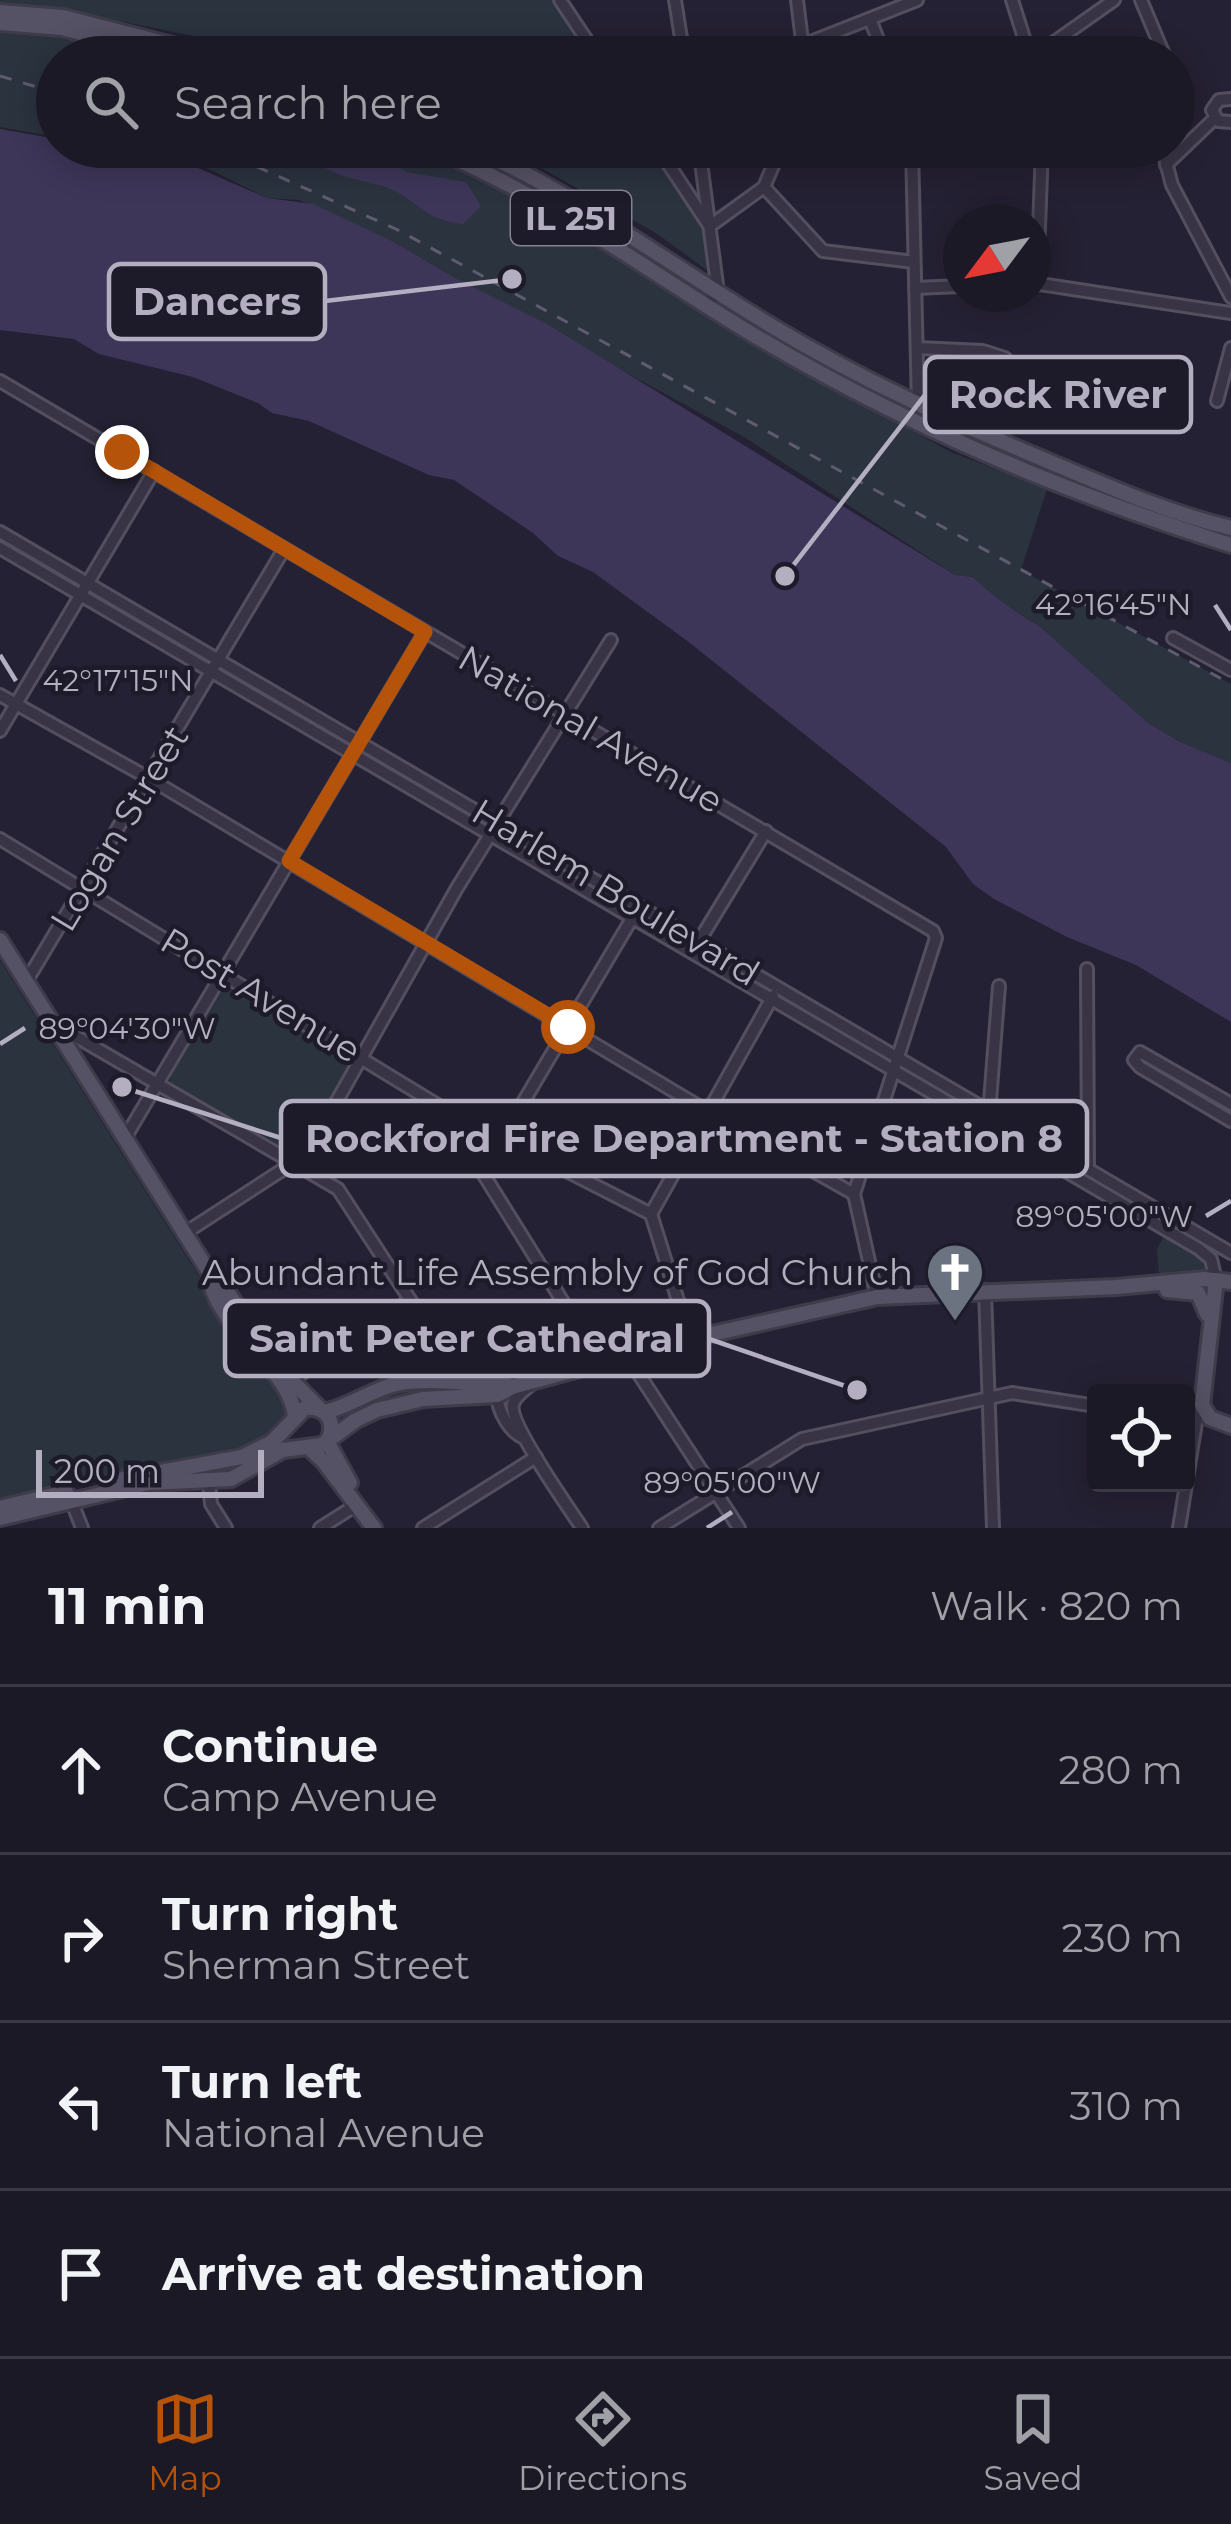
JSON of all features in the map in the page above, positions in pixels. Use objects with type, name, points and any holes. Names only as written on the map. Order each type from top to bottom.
[{"type":"main road","points":[[0,12],[63,17],[137,36]]},
{"type":"main road","points":[[0,23],[62,28],[92,36]]},
{"type":"main road","name":"IL 251","points":[[473,168],[549,204],[706,304],[912,422],[1110,506],[1231,545]]},
{"type":"main road","name":"IL 251","points":[[512,168],[566,195],[771,326],[919,405],[1190,518],[1231,528]]},
{"type":"main road","points":[[0,940],[209,1272],[223,1285],[266,1353],[332,1423],[328,1440],[374,1528]]},
{"type":"main road","points":[[209,1272],[210,1284],[242,1337],[290,1396],[293,1436],[358,1504]]},
{"type":"main road","points":[[1116,1287],[1223,1281],[1196,1418],[1229,1426]]},
{"type":"main road","points":[[423,1399],[536,1382],[690,1339],[877,1297],[985,1290],[1192,1289],[1203,1298],[1210,1330]]},
{"type":"main road","points":[[1,1523],[71,1500],[148,1483],[208,1483],[245,1474],[283,1450],[328,1440],[377,1410],[456,1393],[470,1384],[472,1373],[466,1359]]},
{"type":"main road","points":[[0,1508],[173,1467],[242,1457],[272,1442],[305,1408],[322,1410],[392,1385],[425,1382],[504,1388]]},
{"type":"street","points":[[560,0],[584,36]]},
{"type":"street","points":[[675,0],[681,36]]},
{"type":"street","points":[[796,0],[802,36]]},
{"type":"street","points":[[835,36],[917,0]]},
{"type":"street","points":[[1012,0],[1024,36]]},
{"type":"street","points":[[1062,36],[1114,0]]},
{"type":"street","points":[[1141,0],[1156,36]]},
{"type":"street","points":[[870,19],[877,36]]},
{"type":"street","points":[[1195,137],[1215,118],[1215,102],[1231,99]]},
{"type":"street","points":[[1215,118],[1231,122]]},
{"type":"street","points":[[671,168],[710,226]]},
{"type":"street","points":[[701,168],[718,292],[706,304]]},
{"type":"street","points":[[710,226],[764,187],[774,168]]},
{"type":"street","points":[[912,168],[919,405],[912,422]]},
{"type":"street","points":[[1039,204],[1041,168]]},
{"type":"street","points":[[1167,168],[1178,199],[1231,297]]},
{"type":"street","points":[[764,187],[823,251],[914,262]]},
{"type":"street","points":[[1051,286],[1231,314]]},
{"type":"street","points":[[915,288],[943,287]]},
{"type":"street","points":[[917,348],[983,351],[1005,358]]},
{"type":"street","points":[[1217,400],[1231,348]]},
{"type":"street","name":"National Avenue","points":[[0,381],[933,931],[936,938],[898,1058]]},
{"type":"street","points":[[0,731],[154,471]]},
{"type":"street","name":"Harlem Boulevard","points":[[0,532],[898,1058],[1085,1174],[1225,1250]]},
{"type":"street","name":"Harlem Boulevard","points":[[0,548],[770,1001],[893,1071],[988,1117]]},
{"type":"street","name":"Logan Street","points":[[26,982],[284,550]]},
{"type":"street","points":[[125,1138],[425,632]]},
{"type":"street","points":[[1173,638],[1231,670]]},
{"type":"street","points":[[185,1233],[298,1163],[313,1144],[360,1055],[610,640]]},
{"type":"street","points":[[0,695],[150,778],[854,1195]]},
{"type":"street","points":[[691,955],[766,831]]},
{"type":"street","name":"Post Avenue","points":[[0,838],[441,1107],[651,1214]]},
{"type":"street","points":[[483,1170],[638,907]]},
{"type":"street","points":[[1085,1174],[1087,969]]},
{"type":"street","points":[[988,1117],[999,986]]},
{"type":"street","points":[[690,1339],[651,1214],[778,988]]},
{"type":"street","points":[[52,1022],[342,1193],[410,1300],[437,1333],[504,1388],[505,1418],[516,1435],[524,1438]]},
{"type":"street","points":[[1231,1104],[1140,1052],[1134,1060],[1231,1121]]},
{"type":"street","points":[[877,1297],[854,1195],[898,1058]]},
{"type":"street","points":[[441,1107],[601,1363]]},
{"type":"street","name":"Harlem Boulevard","points":[[1085,1174],[1211,1259]]},
{"type":"street","points":[[1223,1281],[1211,1259],[1225,1250]]},
{"type":"street","points":[[985,1290],[993,1528]]},
{"type":"street","points":[[291,1381],[410,1300]]},
{"type":"street","points":[[425,1382],[442,1377],[452,1364],[437,1333]]},
{"type":"street","points":[[627,1356],[740,1528]]},
{"type":"street","points":[[536,1382],[517,1397],[512,1408],[524,1438],[582,1528]]},
{"type":"street","points":[[659,1528],[802,1439],[1012,1393],[1087,1405]]},
{"type":"street","points":[[1179,1528],[1196,1418]]},
{"type":"street","points":[[423,1528],[536,1457]]},
{"type":"street","points":[[208,1483],[211,1504],[226,1528]]},
{"type":"street","points":[[71,1500],[82,1528]]},
{"type":"street","points":[[320,1528],[358,1504]]},
{"type":"shaded area","points":[[0,0],[560,0],[584,36],[194,36],[70,11],[0,4]]},
{"type":"shaded area","points":[[0,28],[61,36],[36,36],[36,133],[0,127]]},
{"type":"shaded area","points":[[0,129],[36,135],[36,168],[198,168],[267,198],[313,204],[547,324],[955,575],[973,577],[1037,624],[1148,723],[1231,763],[1231,1022],[1136,965],[1067,937],[994,899],[973,884],[946,847],[690,643],[454,480],[429,475],[309,421],[272,413],[193,377],[99,354],[74,339],[0,330]]},
{"type":"shaded area","points":[[207,168],[458,168],[560,220],[876,412],[951,452],[1047,489],[1021,570],[1231,684],[1231,763],[1148,723],[1037,624],[973,577],[955,575],[744,437],[394,242],[299,200],[267,198]]},
{"type":"shaded area","points":[[326,168],[399,168],[466,182],[481,206],[463,224],[427,213],[386,187]]},
{"type":"shaded area","points":[[541,168],[671,168],[710,226],[711,273],[656,233]]},
{"type":"shaded area","points":[[0,960],[241,1343],[286,1400],[288,1408],[278,1429],[261,1442],[217,1458],[166,1464],[0,1504]]},
{"type":"shaded area","points":[[225,986],[354,1057],[299,1154],[290,1154],[170,1082]]},
{"type":"shaded area","points":[[1164,1236],[1206,1262],[1204,1272],[1159,1276],[1157,1249]]},
{"type":"railway","points":[[0,76],[36,87]]},
{"type":"railway","points":[[260,168],[398,230],[1231,684]]},
{"type":"place","name":"Dancers","points":[[512,279]]},
{"type":"place","name":"Rock River","points":[[785,576]]},
{"type":"place","name":"Rockford Fire Department - Station 8","points":[[122,1087]]},
{"type":"place","name":"Abundant Life Assembly of God Church","points":[[955,1323]]},
{"type":"place","name":"Saint Peter Cathedral","points":[[857,1390]]},
{"type":"route","points":[[122,452],[425,632],[289,861],[568,1027]]}]
